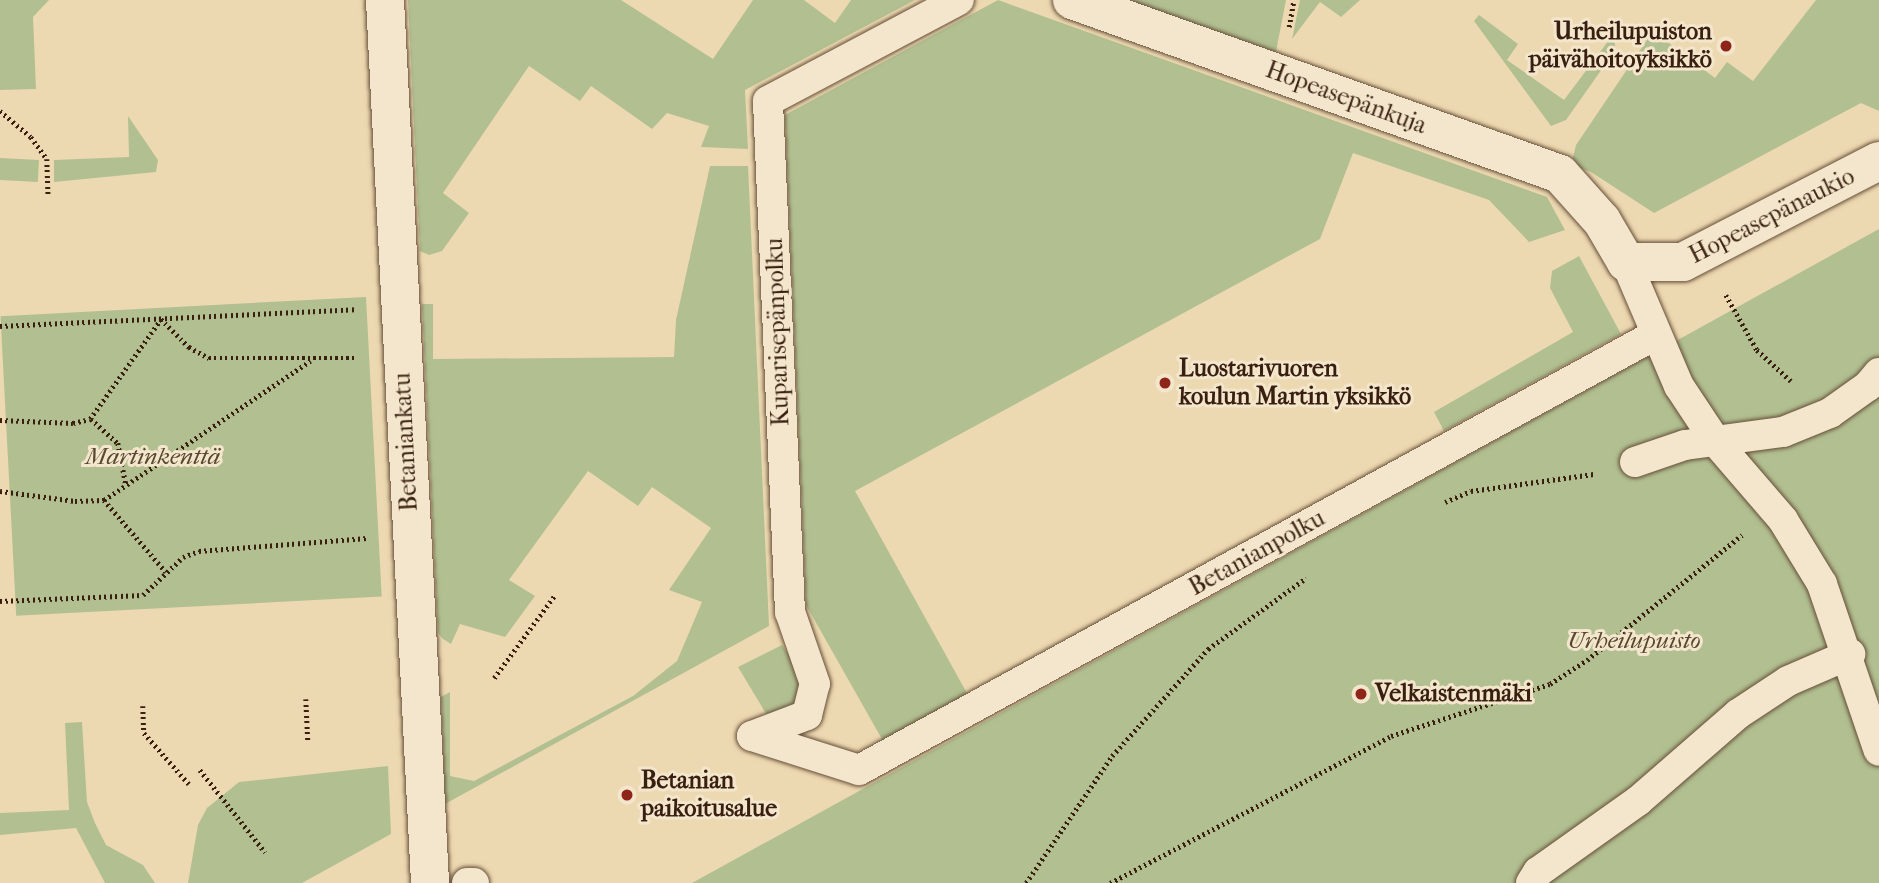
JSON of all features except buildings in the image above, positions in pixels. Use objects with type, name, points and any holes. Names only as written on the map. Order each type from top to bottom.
[{"type":"street","name":"Betaniankatu","points":[[385,0],[430,883]]},
{"type":"street","name":"Hopeasepänkuja","points":[[1072,0],[1560,174],[1602,222],[1626,262]]},
{"type":"street","name":"Hopeasepänaukio","points":[[1626,262],[1683,262],[1879,161]]},
{"type":"lane","name":"Kuparisepänpolku","points":[[859,770],[752,736],[807,715],[815,684],[790,612],[768,101],[959,0]]},
{"type":"lane","points":[[1626,262],[1679,386],[1716,442],[1771,508],[1822,584],[1850,654],[1879,751]]},
{"type":"lane","name":"Betanianpolku","points":[[859,770],[1655,335]]},
{"type":"lane","points":[[1635,462],[1685,445],[1783,432],[1830,413],[1868,386],[1879,373]]},
{"type":"lane","points":[[1531,883],[1538,872],[1638,801],[1738,714],[1788,681],[1850,654]]},
{"type":"lane","points":[[467,883],[474,883]]},
{"type":"path","points":[[0,111],[31,137],[47,159],[48,196]]},
{"type":"path","points":[[1726,296],[1757,350],[1830,413]]},
{"type":"path","points":[[0,326],[360,309]]},
{"type":"path","points":[[161,318],[190,347],[209,358],[362,358]]},
{"type":"path","points":[[0,420],[73,423],[90,419],[161,318]]},
{"type":"path","points":[[0,491],[75,501],[104,499],[311,360]]},
{"type":"path","points":[[90,419],[118,443],[126,485]]},
{"type":"path","points":[[1437,505],[1471,491],[1569,480],[1635,462]]},
{"type":"path","points":[[104,499],[166,572]]},
{"type":"path","points":[[1110,883],[1391,736],[1550,684],[1715,560],[1771,508]]},
{"type":"path","points":[[0,601],[143,595],[183,557],[217,546],[359,538]]},
{"type":"path","points":[[1027,883],[1112,756],[1208,649],[1314,573]]},
{"type":"path","points":[[494,678],[555,595]]},
{"type":"path","points":[[306,699],[308,741]]},
{"type":"path","points":[[143,706],[144,733],[189,784]]},
{"type":"path","points":[[200,770],[265,852]]},
{"type":"green space","points":[[0,0],[49,0],[33,17],[36,89],[0,90]]},
{"type":"green space","points":[[408,0],[621,0],[713,59],[753,0],[804,0],[835,23],[851,0],[915,0],[745,90],[748,149],[701,147],[709,126],[667,113],[652,129],[591,86],[580,101],[529,66],[443,193],[469,213],[442,251],[429,255],[420,251]]},
{"type":"green space","points":[[998,0],[1547,197],[1565,230],[1529,242],[1489,200],[1353,153],[1320,239],[855,491],[968,695],[883,741],[806,605],[785,115]]},
{"type":"green space","points":[[1121,0],[1286,0],[1275,57]]},
{"type":"green space","points":[[1300,0],[1360,0],[1341,17],[1320,2],[1292,39]]},
{"type":"green space","points":[[1816,0],[1879,0],[1879,111],[1861,103],[1654,213],[1591,172],[1571,165],[1576,145],[1653,31],[1715,78],[1727,62],[1753,81]]},
{"type":"green space","points":[[1479,15],[1518,44],[1507,60],[1564,100],[1609,40],[1615,43],[1614,52],[1566,120],[1551,126],[1474,21]]},
{"type":"green space","points":[[128,116],[158,160],[156,172],[54,182],[54,160],[129,157]]},
{"type":"green space","points":[[0,158],[39,160],[38,182],[0,180]]},
{"type":"green space","points":[[710,166],[748,166],[769,626],[445,804],[441,697],[450,692],[450,776],[474,781],[633,696],[677,661],[702,602],[669,590],[711,528],[652,487],[638,506],[588,471],[509,580],[535,596],[505,637],[460,624],[451,644],[443,639],[438,633],[422,304],[433,304],[433,359],[674,357],[676,320]]},
{"type":"green space","name":"Urheilupuisto","points":[[1879,229],[1879,883],[692,883],[1636,363]]},
{"type":"green space","points":[[1579,256],[1621,334],[1444,431],[1434,412],[1573,332],[1550,288],[1552,271]]},
{"type":"green space","name":"Martinkenttä","points":[[366,297],[382,597],[16,616],[1,316]]},
{"type":"green space","points":[[782,645],[802,675],[797,707],[768,717],[738,667]]},
{"type":"green space","points":[[82,722],[87,802],[95,823],[106,845],[143,865],[155,883],[105,883],[76,828],[0,835],[0,813],[69,810],[65,723]]},
{"type":"green space","points":[[388,766],[391,834],[302,883],[188,883],[198,825],[207,808],[239,782]]},
{"type":"place","name":"Urheilupuiston päivähoitoyksikkö","points":[[1726,46]]},
{"type":"place","name":"Luostarivuoren koulun Martin yksikkö","points":[[1165,383]]},
{"type":"place","name":"Velkaistenmäki","points":[[1361,694]]},
{"type":"place","name":"Betanian paikoitusalue","points":[[627,795]]}]
